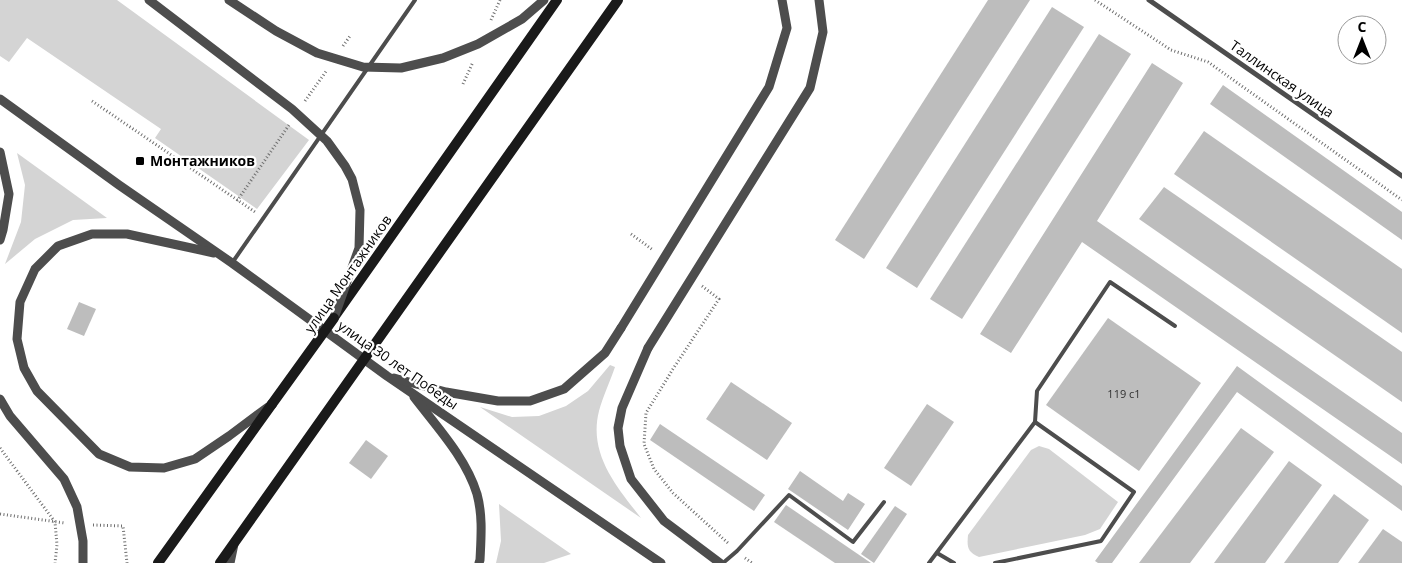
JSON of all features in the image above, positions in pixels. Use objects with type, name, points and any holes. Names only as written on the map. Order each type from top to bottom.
[{"type":"main road","name":"улица Монтажников","points":[[158,563],[334,318],[557,0]]},
{"type":"main road","points":[[220,563],[618,0]]},
{"type":"street","points":[[149,0],[292,109],[327,141],[345,166],[352,179],[360,210],[359,248],[334,318]]},
{"type":"street","points":[[229,0],[276,31],[317,53],[363,67],[401,68],[443,58],[478,44],[522,19],[544,0]]},
{"type":"street","points":[[386,376],[446,392],[498,401],[530,401],[564,389],[605,353],[769,87],[787,28],[782,0]]},
{"type":"street","points":[[721,563],[664,521],[631,479],[620,446],[618,428],[622,408],[648,348],[810,88],[823,32],[819,0]]},
{"type":"street","name":"Таллинская улица","points":[[1149,0],[1402,176]]},
{"type":"street","name":"улица 30 лет Победы","points":[[0,99],[119,185],[232,263],[386,376],[662,563]]},
{"type":"street","points":[[0,152],[9,194],[0,240]]},
{"type":"street","points":[[219,254],[128,234],[92,234],[58,246],[35,269],[20,302],[17,339],[24,368],[37,391],[99,454],[130,467],[164,468],[195,458],[229,436],[272,404]]},
{"type":"street","points":[[410,391],[465,465],[477,495],[482,526],[479,563]]},
{"type":"street","points":[[0,399],[10,416],[64,479],[77,507],[84,542],[83,563]]},
{"type":"street","points":[[230,563],[234,543]]},
{"type":"lane","points":[[232,263],[415,0]]},
{"type":"lane","points":[[929,563],[1035,422],[1037,391],[1110,282],[1175,326]]},
{"type":"lane","points":[[995,563],[1101,541],[1134,492],[1035,422]]},
{"type":"lane","points":[[721,563],[737,551],[789,495],[853,542],[884,502]]},
{"type":"lane","points":[[937,553],[954,563]]},
{"type":"path","points":[[1095,0],[1171,50],[1208,62],[1402,200]]},
{"type":"path","points":[[92,101],[264,218]]},
{"type":"path","points":[[631,234],[655,251]]},
{"type":"path","points":[[695,281],[719,299],[646,413],[644,444],[654,469],[673,493],[752,563]]},
{"type":"path","points":[[0,448],[56,522],[57,545],[55,563]]},
{"type":"path","points":[[0,514],[80,525],[123,526],[127,563]]},
{"type":"shaded area","points":[[0,0],[117,0],[309,140],[257,209],[155,138],[161,129],[27,38],[9,62],[0,56]]},
{"type":"shaded area","points":[[17,153],[107,218],[73,220],[35,239],[5,264],[21,222],[25,185]]},
{"type":"shaded area","points":[[610,365],[615,367],[599,411],[598,442],[601,456],[614,482],[641,518],[480,407],[512,417],[539,416],[566,406],[588,391]]},
{"type":"shaded area","points":[[1039,446],[1049,449],[1118,502],[1100,529],[1085,535],[979,557],[975,555],[969,549],[968,535],[1031,450]]},
{"type":"shaded area","points":[[499,504],[571,554],[544,563],[496,563],[501,541]]},
{"type":"building","points":[[988,0],[1030,0],[864,259],[835,240]]},
{"type":"building","points":[[1052,7],[1084,27],[917,288],[886,268]]},
{"type":"building","points":[[1099,34],[1131,54],[962,319],[930,299]]},
{"type":"building","points":[[1152,63],[1183,83],[1097,221],[1402,433],[1402,464],[1082,242],[1011,353],[980,334]]},
{"type":"building","points":[[1223,85],[1402,212],[1402,240],[1210,104]]},
{"type":"building","points":[[1204,131],[1402,269],[1402,333],[1174,174]]},
{"type":"building","points":[[1164,187],[1402,352],[1402,402],[1139,219]]},
{"type":"building","points":[[79,302],[96,309],[84,336],[67,329]]},
{"type":"building","points":[[1108,318],[1201,383],[1139,471],[1046,405]]},
{"type":"building","points":[[1237,366],[1402,486],[1402,511],[1237,392],[1112,563],[1098,563],[1095,561]]},
{"type":"building","points":[[731,382],[792,423],[767,460],[706,419]]},
{"type":"building","points":[[927,404],[954,422],[911,486],[884,468]]},
{"type":"building","points":[[660,424],[765,495],[754,511],[650,440]]},
{"type":"building","points":[[1241,428],[1274,452],[1190,563],[1139,563]]},
{"type":"building","points":[[366,440],[388,456],[371,479],[349,463]]},
{"type":"building","points":[[1289,461],[1322,485],[1265,563],[1214,563]]},
{"type":"building","points":[[800,471],[843,501],[848,493],[865,504],[848,530],[788,489]]},
{"type":"building","points":[[1334,494],[1369,520],[1338,563],[1284,563]]},
{"type":"building","points":[[786,505],[871,563],[835,563],[774,522]]},
{"type":"building","points":[[895,506],[907,514],[874,563],[861,554]]},
{"type":"building","points":[[1383,529],[1402,542],[1402,563],[1358,563]]},
{"type":"place","name":"Монтажников","points":[[140,161]]}]
